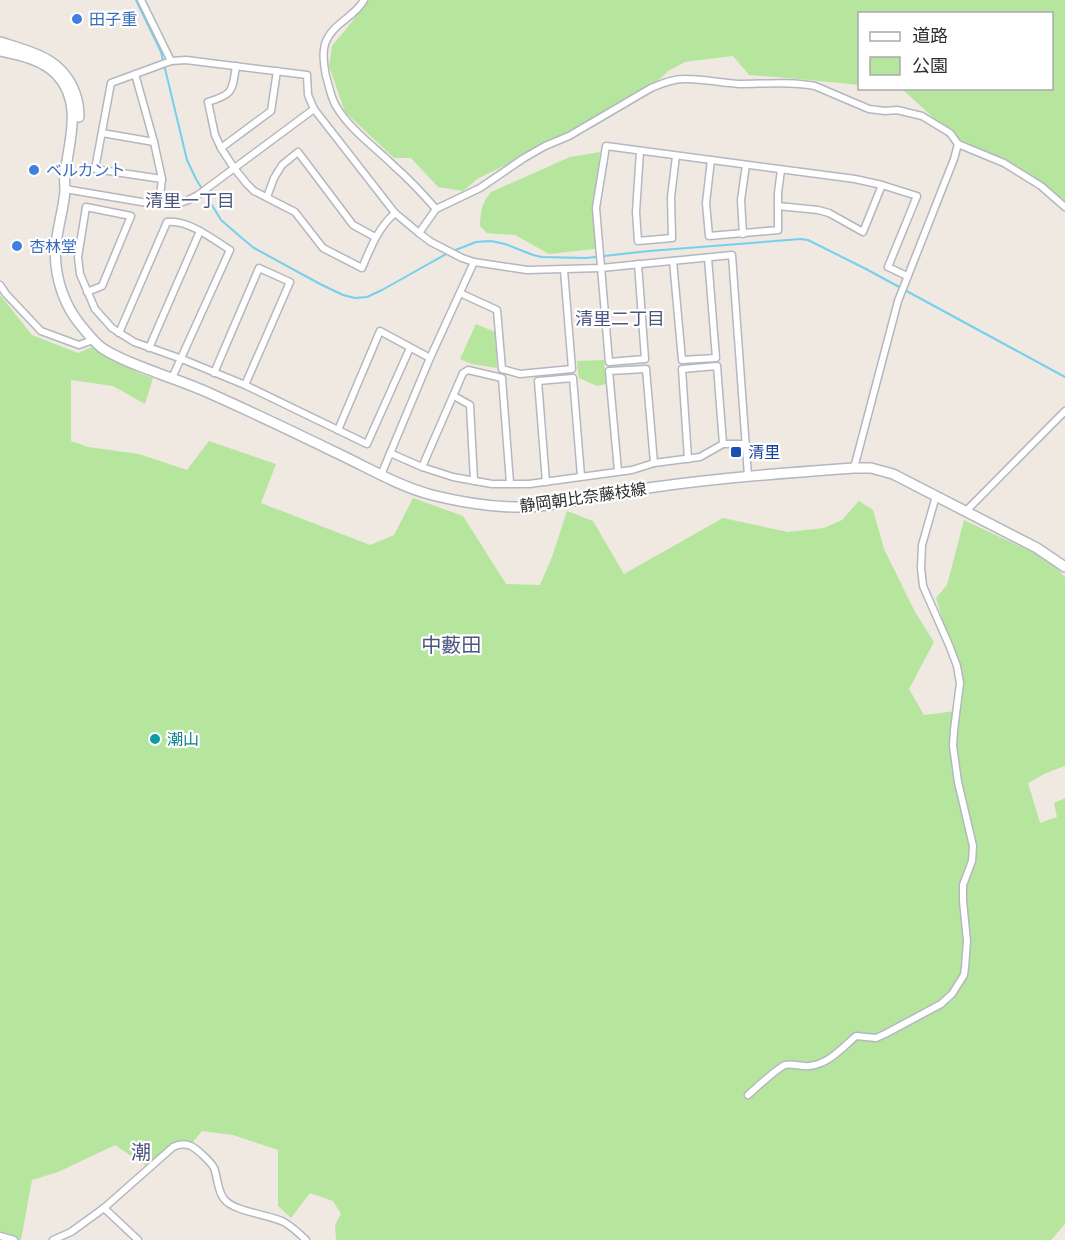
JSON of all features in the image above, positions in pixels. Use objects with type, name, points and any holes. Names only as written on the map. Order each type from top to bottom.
[{"type":"main road","name":"静岡朝比奈藤枝線","points":[[0,42],[51,61],[63,71],[72,84],[79,114],[69,181],[65,189]]},
{"type":"main road","name":"静岡朝比奈藤枝線","points":[[0,51],[27,58],[48,67],[66,86],[73,113],[57,240],[56,263],[60,285],[76,320],[93,340],[116,356],[212,394],[381,475],[429,494],[486,506],[512,507],[552,504],[646,488],[748,476],[871,468],[893,474],[966,511],[1037,548],[1065,567]]},
{"type":"street","points":[[141,0],[171,61]]},
{"type":"street","points":[[364,0],[360,9],[338,24],[325,45],[323,64],[335,104],[343,116],[374,149],[436,209]]},
{"type":"street","points":[[162,179],[95,168],[111,83],[171,61],[186,60],[277,71],[307,75],[308,95],[314,108],[395,213],[431,242],[462,258],[527,270],[564,270],[732,255],[748,476]]},
{"type":"street","points":[[236,66],[230,93],[208,102],[215,135],[221,148],[234,168],[254,191],[295,212],[322,248],[362,267],[375,237],[385,222],[395,213]]},
{"type":"street","points":[[221,148],[271,111],[277,71]]},
{"type":"street","points":[[135,74],[162,179],[159,205]]},
{"type":"street","points":[[419,233],[436,209],[480,188],[524,158],[569,136],[651,88],[664,82],[686,78],[739,84],[778,83],[815,86],[869,109],[897,110],[922,116],[950,133],[958,144],[1004,164],[1041,186],[1065,207]]},
{"type":"street","points":[[65,189],[159,205],[184,202],[198,195],[314,108]]},
{"type":"street","points":[[102,133],[154,142]]},
{"type":"street","points":[[854,468],[900,294],[958,144]]},
{"type":"street","points":[[638,264],[645,359],[609,362],[596,208],[606,146],[839,177],[882,185],[917,196],[888,267],[907,276]]},
{"type":"street","points":[[640,151],[636,212],[638,241],[672,238],[671,197],[676,156]]},
{"type":"street","points":[[267,197],[282,165],[298,152],[353,225],[375,237]]},
{"type":"street","points":[[711,160],[706,202],[709,236],[778,230],[781,170]]},
{"type":"street","points":[[743,234],[741,200],[746,165]]},
{"type":"street","points":[[778,206],[829,213],[863,232],[882,185]]},
{"type":"street","points":[[87,292],[102,286],[131,216],[86,207],[78,257],[80,274],[87,292],[95,309],[106,322],[134,342],[245,385],[367,444],[410,348]]},
{"type":"street","points":[[119,333],[166,222],[172,221],[191,226],[230,250],[172,378]]},
{"type":"street","points":[[149,348],[200,231]]},
{"type":"street","points":[[673,261],[681,360],[716,358],[708,258]]},
{"type":"street","points":[[381,475],[430,358],[474,262]]},
{"type":"street","points":[[214,373],[259,268],[290,282],[245,385]]},
{"type":"street","points":[[460,293],[497,310],[502,369],[520,374],[572,369],[564,270]]},
{"type":"street","points":[[0,285],[41,331],[79,345],[93,340]]},
{"type":"street","points":[[338,430],[380,331],[430,358]]},
{"type":"street","points":[[688,459],[682,369],[717,366],[723,444]]},
{"type":"street","points":[[618,471],[609,371],[646,369],[654,463]]},
{"type":"street","points":[[422,467],[463,373],[468,370],[502,378],[510,483]]},
{"type":"street","points":[[546,482],[538,381],[573,378],[581,477]]},
{"type":"street","points":[[454,396],[470,405],[474,481]]},
{"type":"street","points":[[966,511],[1065,411]]},
{"type":"street","points":[[390,453],[453,477],[492,484],[529,484],[632,470],[654,463],[700,457],[723,444],[746,444]]},
{"type":"street","points":[[748,1095],[786,1065],[817,1065],[831,1058],[855,1036],[876,1038],[934,1009],[952,993],[964,975],[967,941],[963,885],[972,861],[973,846],[958,782],[953,746],[960,683],[957,666],[949,645],[922,586],[922,545],[936,496]]},
{"type":"street","points":[[53,1240],[71,1232],[104,1208],[180,1143],[191,1146],[208,1160],[214,1169],[215,1178],[226,1202],[236,1208],[284,1222],[306,1240]]},
{"type":"street","points":[[104,1208],[138,1240]]},
{"type":"street","points":[[0,1236],[14,1240]]},
{"type":"green space","points":[[366,0],[1065,0],[1065,205],[1022,171],[963,142],[903,90],[1053,90],[1053,12],[858,12],[858,85],[749,75],[733,56],[685,62],[570,133],[477,179],[463,191],[438,187],[411,158],[394,158],[345,112],[329,66],[332,46]]},
{"type":"green space","points":[[600,152],[595,208],[595,249],[549,254],[515,235],[487,233],[480,226],[482,208],[491,192],[570,157]]},
{"type":"green space","points":[[0,295],[32,335],[78,353],[92,347],[139,373],[153,378],[145,404],[113,386],[71,380],[71,441],[88,447],[139,454],[187,470],[209,441],[276,464],[261,503],[370,545],[394,535],[413,498],[463,516],[506,584],[540,585],[567,511],[593,521],[624,574],[723,518],[788,532],[824,528],[842,520],[859,501],[873,510],[884,549],[915,612],[934,642],[909,689],[924,715],[956,711],[960,685],[936,598],[947,585],[964,520],[1049,560],[1065,577],[1065,766],[1028,783],[1040,823],[1057,817],[1054,803],[1065,798],[1065,1224],[1051,1240],[336,1240],[335,1225],[341,1214],[333,1201],[310,1193],[291,1218],[278,1206],[278,1150],[233,1135],[202,1131],[192,1143],[180,1144],[146,1166],[115,1145],[58,1172],[32,1180],[21,1240],[0,1240]]},
{"type":"green space","points":[[476,324],[495,332],[497,368],[472,364],[460,359]]},
{"type":"green space","points":[[604,360],[606,384],[597,386],[579,378],[577,361]]},
{"type":"waterway","points":[[136,0],[161,52],[187,160],[196,179],[221,220],[254,248],[320,284],[355,298],[367,297],[382,290],[448,253]]},
{"type":"waterway","points":[[453,251],[476,242],[491,241],[542,257],[586,258],[649,251],[808,240],[1065,377]]},
{"type":"place","name":"田子重","points":[[77,19]]},
{"type":"place","name":"ベルカント","points":[[34,170]]},
{"type":"place","name":"杏林堂","points":[[17,246]]},
{"type":"place","name":"清里","points":[[736,452]]},
{"type":"place","name":"潮山","points":[[155,739]]},
{"type":"district","name":"清里一丁目","points":[[190,200]]},
{"type":"district","name":"清里二丁目","points":[[620,318]]},
{"type":"district","name":"中藪田","points":[[451,645]]},
{"type":"district","name":"潮","points":[[141,1152]]}]
